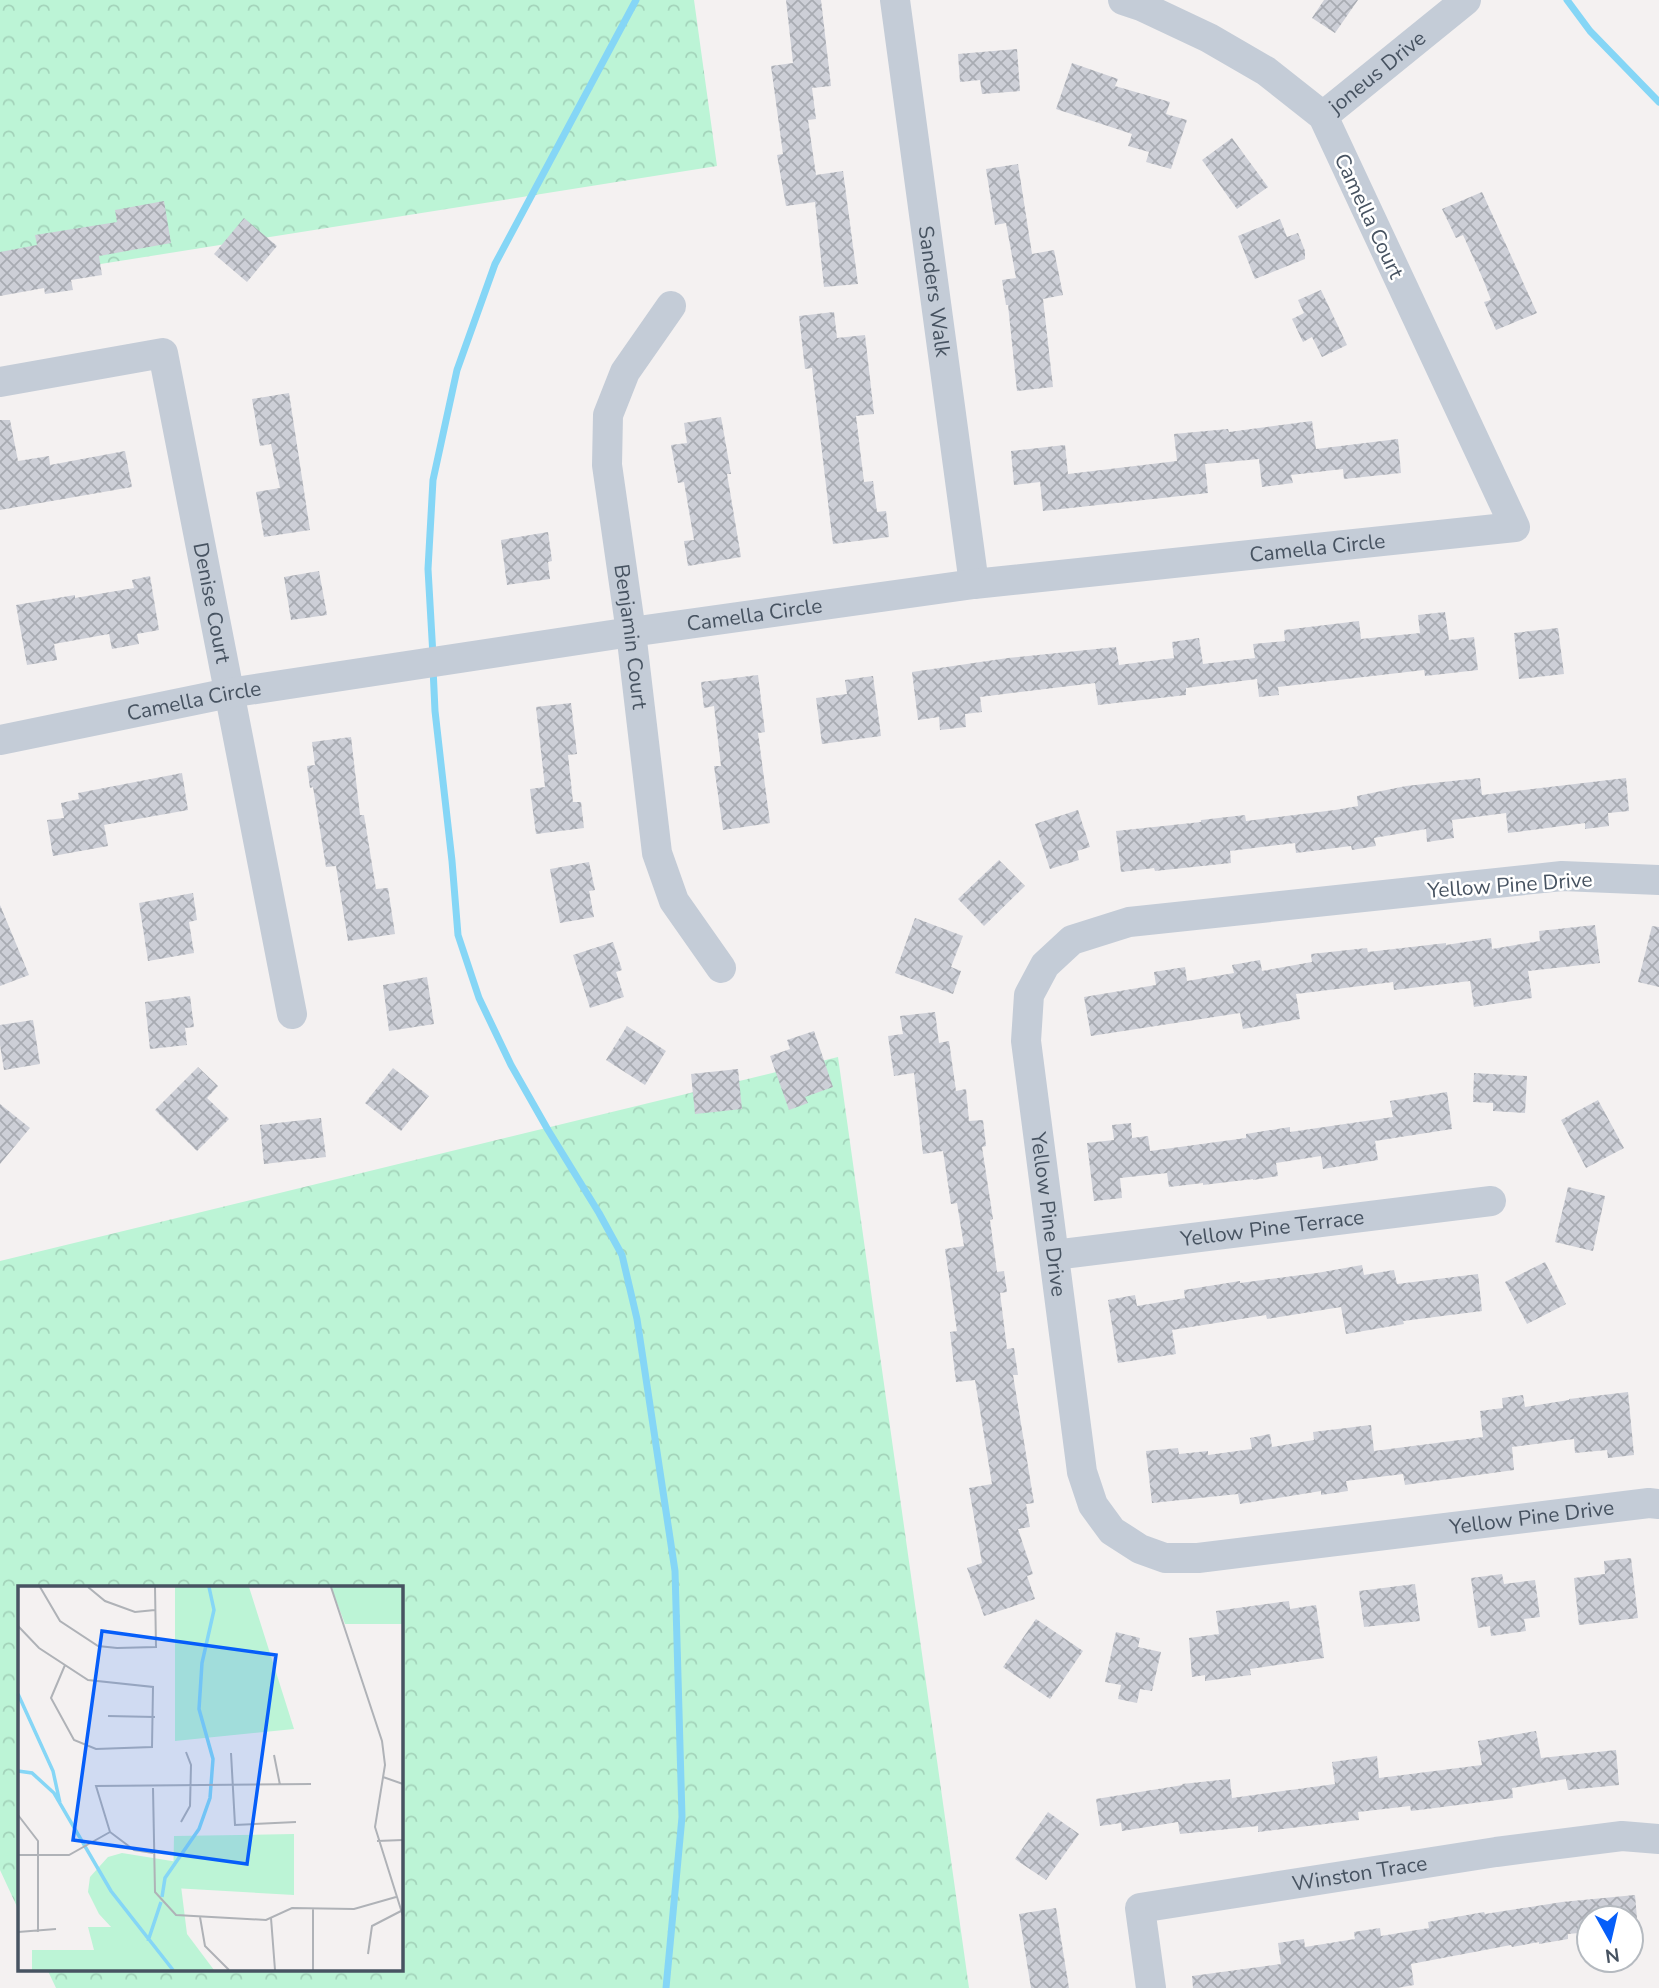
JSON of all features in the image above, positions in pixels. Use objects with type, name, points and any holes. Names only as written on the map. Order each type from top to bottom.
[{"type":"street","name":"Sanders Walk","points":[[895,0],[974,584]]},
{"type":"street","name":"Camella Court","points":[[1123,0],[1209,37],[1266,71],[1322,116],[1515,527]]},
{"type":"street","name":"joneus Drive","points":[[1322,116],[1466,0]]},
{"type":"street","name":"Benjamin Court","points":[[671,306],[625,372],[608,415],[607,465],[631,632],[657,853],[674,901],[721,968]]},
{"type":"street","name":"Denise Court","points":[[0,382],[163,353],[292,1014]]},
{"type":"street","name":"Camella Circle","points":[[0,740],[229,694],[631,632],[974,584],[1515,527]]},
{"type":"street","name":"Yellow Pine Drive","points":[[1659,880],[1562,876],[1129,922],[1072,940],[1045,965],[1029,995],[1026,1041],[1082,1472],[1093,1505],[1112,1531],[1140,1549],[1165,1558],[1198,1558],[1659,1504]]},
{"type":"street","name":"Yellow Pine Terrace","points":[[1055,1255],[1491,1201]]},
{"type":"street","name":"Winston Trace","points":[[1151,1988],[1140,1908],[1496,1852],[1622,1836],[1659,1839]]},
{"type":"green space","points":[[0,0],[694,0],[717,166],[0,280]]},
{"type":"green space","points":[[838,1057],[969,1988],[56,1988],[47,1970],[402,1970],[402,1586],[18,1586],[18,1909],[0,1870],[0,1261]]},
{"type":"building","points":[[786,0],[821,0],[831,86],[812,88],[816,119],[808,120],[816,175],[843,171],[858,284],[824,287],[815,202],[786,206],[777,155],[783,154],[771,66],[793,63]]},
{"type":"building","points":[[1324,0],[1358,0],[1335,33],[1312,18]]},
{"type":"building","points":[[1017,49],[1020,91],[982,94],[980,80],[960,82],[958,54]]},
{"type":"building","points":[[1072,63],[1118,79],[1115,86],[1170,102],[1166,114],[1187,120],[1171,169],[1146,162],[1149,152],[1128,146],[1132,134],[1056,109]]},
{"type":"building","points":[[1232,138],[1268,187],[1237,209],[1202,160]]},
{"type":"building","points":[[1018,164],[1032,254],[1054,250],[1063,295],[1043,299],[1053,387],[1017,391],[1008,305],[1002,280],[1016,278],[1006,223],[995,225],[986,169]]},
{"type":"building","points":[[1482,192],[1537,313],[1496,330],[1484,302],[1491,300],[1483,279],[1463,235],[1456,238],[1442,209]]},
{"type":"building","points":[[164,201],[171,243],[99,256],[102,275],[71,280],[73,290],[45,294],[44,288],[0,296],[0,252],[37,245],[35,235],[117,222],[115,210]]},
{"type":"building","points":[[244,218],[277,246],[247,282],[214,254]]},
{"type":"building","points":[[1280,219],[1287,237],[1298,233],[1305,259],[1255,279],[1238,236]]},
{"type":"building","points":[[1321,290],[1347,345],[1322,357],[1312,337],[1303,342],[1292,319],[1304,313],[1298,300]]},
{"type":"building","points":[[834,312],[837,338],[865,335],[874,414],[856,416],[864,482],[873,481],[877,512],[886,511],[889,537],[833,544],[812,368],[805,369],[799,316]]},
{"type":"building","points":[[289,393],[310,530],[264,537],[256,492],[280,488],[271,444],[260,446],[252,399]]},
{"type":"building","points":[[721,417],[731,474],[727,474],[741,557],[688,566],[684,541],[694,540],[684,482],[678,483],[671,445],[687,443],[684,423]]},
{"type":"building","points":[[0,420],[10,420],[18,461],[49,456],[50,465],[125,451],[132,487],[0,510]]},
{"type":"building","points":[[1312,421],[1316,449],[1398,439],[1401,473],[1344,479],[1343,469],[1291,475],[1293,483],[1262,487],[1259,459],[1205,464],[1208,493],[1043,511],[1040,482],[1014,485],[1011,451],[1065,445],[1068,474],[1177,461],[1174,434],[1228,429],[1229,432]]},
{"type":"building","points":[[548,532],[552,561],[548,562],[550,579],[507,585],[501,540]]},
{"type":"building","points":[[319,571],[327,615],[291,620],[284,577]]},
{"type":"building","points":[[150,576],[159,630],[137,634],[139,644],[112,649],[109,634],[54,644],[57,660],[27,665],[16,605],[134,588],[132,580]]},
{"type":"building","points":[[1445,612],[1449,640],[1474,637],[1478,670],[1425,676],[1424,670],[1278,687],[1279,695],[1259,697],[1257,679],[1186,688],[1186,695],[1098,705],[1095,683],[980,697],[982,712],[965,714],[966,727],[940,730],[939,717],[918,720],[912,672],[1008,658],[1116,647],[1119,665],[1174,658],[1172,642],[1199,638],[1203,664],[1255,658],[1253,644],[1285,641],[1284,630],[1359,621],[1361,639],[1420,633],[1418,615]]},
{"type":"building","points":[[1558,628],[1564,674],[1519,679],[1514,633]]},
{"type":"building","points":[[758,675],[765,732],[758,733],[770,823],[723,830],[714,766],[721,766],[714,706],[704,708],[701,682]]},
{"type":"building","points":[[873,676],[881,736],[822,744],[816,698],[847,694],[845,680]]},
{"type":"building","points":[[571,703],[577,754],[568,755],[573,802],[581,802],[584,828],[536,834],[530,789],[545,787],[536,707]]},
{"type":"building","points":[[351,737],[360,815],[364,815],[376,889],[388,888],[395,934],[348,941],[336,866],[326,867],[307,766],[315,765],[312,742]]},
{"type":"building","points":[[182,773],[188,810],[104,825],[108,846],[53,856],[47,820],[64,818],[61,803],[79,799],[78,793]]},
{"type":"building","points":[[1480,778],[1482,795],[1626,778],[1629,811],[1608,813],[1609,826],[1585,829],[1585,823],[1508,833],[1506,813],[1452,820],[1454,838],[1427,842],[1426,829],[1374,838],[1376,846],[1352,850],[1351,846],[1296,853],[1295,843],[1230,851],[1231,863],[1121,872],[1116,831],[1245,815],[1246,821],[1335,810],[1358,806],[1357,796],[1406,786]]},
{"type":"building","points":[[1078,810],[1090,847],[1077,851],[1079,860],[1050,869],[1035,824]]},
{"type":"building","points":[[999,860],[1025,886],[984,926],[958,899]]},
{"type":"building","points":[[589,862],[595,890],[589,891],[594,917],[560,923],[550,869]]},
{"type":"building","points":[[193,893],[197,920],[189,922],[194,953],[148,961],[139,903]]},
{"type":"building","points":[[0,905],[29,975],[0,986]]},
{"type":"building","points":[[915,918],[963,936],[951,967],[961,971],[953,994],[895,973]]},
{"type":"building","points":[[1595,925],[1600,963],[1528,971],[1532,998],[1474,1007],[1470,981],[1394,990],[1393,982],[1296,994],[1300,1019],[1243,1029],[1240,1013],[1091,1036],[1084,997],[1156,985],[1154,972],[1185,967],[1187,981],[1234,973],[1232,965],[1260,960],[1262,971],[1312,962],[1311,954],[1367,948],[1368,952],[1491,938],[1492,949],[1540,941],[1539,931]]},
{"type":"building","points":[[1652,926],[1659,927],[1659,987],[1638,982]]},
{"type":"building","points":[[613,942],[622,970],[616,972],[624,997],[590,1008],[573,955]]},
{"type":"building","points":[[427,977],[434,1024],[389,1031],[383,985]]},
{"type":"building","points":[[190,996],[194,1027],[185,1028],[187,1045],[150,1049],[145,1002]]},
{"type":"building","points":[[935,1012],[939,1043],[949,1041],[956,1091],[966,1089],[969,1121],[983,1120],[986,1146],[982,1147],[993,1219],[990,1220],[997,1272],[1004,1271],[1007,1292],[1000,1293],[1007,1349],[1014,1348],[1018,1375],[1013,1375],[1034,1503],[1026,1504],[1030,1527],[1018,1529],[1033,1574],[1027,1576],[1035,1599],[984,1616],[967,1568],[982,1563],[969,1488],[992,1484],[975,1380],[956,1382],[950,1332],[957,1331],[945,1249],[964,1246],[957,1203],[951,1204],[943,1151],[923,1154],[914,1073],[894,1076],[888,1036],[903,1034],[900,1016]]},
{"type":"building","points":[[33,1020],[40,1064],[4,1070],[0,1025]]},
{"type":"building","points":[[627,1026],[666,1051],[645,1085],[606,1060]]},
{"type":"building","points":[[814,1031],[833,1087],[805,1097],[808,1103],[789,1110],[770,1056],[790,1049],[787,1040]]},
{"type":"building","points":[[198,1067],[218,1086],[207,1098],[229,1119],[197,1151],[155,1110]]},
{"type":"building","points":[[393,1068],[429,1096],[401,1131],[365,1103]]},
{"type":"building","points":[[738,1069],[742,1109],[695,1114],[691,1074]]},
{"type":"building","points":[[1474,1073],[1527,1076],[1525,1113],[1493,1111],[1493,1103],[1473,1102]]},
{"type":"building","points":[[1447,1092],[1452,1129],[1375,1141],[1378,1160],[1323,1169],[1321,1156],[1276,1163],[1278,1176],[1203,1185],[1169,1187],[1167,1173],[1120,1178],[1122,1198],[1094,1201],[1087,1143],[1114,1140],[1112,1125],[1131,1123],[1132,1138],[1148,1136],[1150,1151],[1246,1138],[1246,1134],[1290,1127],[1290,1132],[1393,1117],[1390,1101]]},
{"type":"building","points":[[1598,1100],[1624,1148],[1586,1168],[1561,1120]]},
{"type":"building","points":[[0,1104],[30,1128],[0,1164]]},
{"type":"building","points":[[321,1118],[326,1157],[264,1164],[260,1125]]},
{"type":"building","points":[[1568,1187],[1605,1196],[1593,1251],[1555,1242]]},
{"type":"building","points":[[1545,1262],[1566,1304],[1527,1324],[1505,1282]]},
{"type":"building","points":[[1362,1265],[1364,1275],[1394,1270],[1397,1284],[1478,1274],[1482,1311],[1403,1321],[1404,1324],[1346,1334],[1341,1307],[1267,1319],[1266,1315],[1172,1330],[1176,1354],[1118,1363],[1108,1300],[1135,1295],[1137,1306],[1185,1298],[1184,1290]]},
{"type":"building","points":[[1628,1392],[1634,1455],[1608,1458],[1607,1450],[1575,1453],[1574,1439],[1512,1447],[1514,1470],[1405,1485],[1403,1474],[1346,1481],[1348,1491],[1321,1495],[1321,1491],[1240,1504],[1238,1494],[1152,1503],[1146,1451],[1178,1448],[1179,1454],[1208,1451],[1208,1455],[1252,1449],[1250,1438],[1270,1434],[1272,1447],[1314,1440],[1313,1432],[1371,1425],[1374,1451],[1483,1437],[1480,1411],[1503,1408],[1502,1398],[1523,1395],[1525,1407]]},
{"type":"building","points":[[1631,1558],[1638,1618],[1579,1625],[1574,1578],[1605,1574],[1604,1561]]},
{"type":"building","points":[[1502,1574],[1504,1584],[1535,1580],[1540,1617],[1524,1619],[1526,1631],[1491,1636],[1490,1626],[1478,1628],[1471,1578]]},
{"type":"building","points":[[1415,1584],[1420,1621],[1364,1627],[1359,1591]]},
{"type":"building","points":[[1289,1601],[1290,1609],[1316,1605],[1324,1658],[1250,1669],[1251,1675],[1205,1681],[1205,1675],[1192,1677],[1189,1638],[1219,1634],[1216,1611]]},
{"type":"building","points":[[1036,1619],[1083,1651],[1050,1699],[1003,1667]]},
{"type":"building","points":[[1116,1632],[1140,1638],[1138,1647],[1161,1652],[1152,1691],[1140,1689],[1137,1703],[1118,1699],[1121,1685],[1105,1682]]},
{"type":"building","points":[[1536,1731],[1541,1758],[1616,1750],[1619,1785],[1568,1790],[1566,1779],[1512,1788],[1513,1798],[1411,1811],[1410,1806],[1358,1812],[1359,1820],[1258,1832],[1258,1826],[1180,1834],[1178,1822],[1122,1831],[1121,1823],[1100,1826],[1096,1799],[1182,1784],[1230,1779],[1232,1798],[1335,1784],[1332,1762],[1377,1756],[1379,1778],[1482,1765],[1478,1741]]},
{"type":"building","points":[[1048,1812],[1079,1834],[1046,1880],[1015,1859]]},
{"type":"building","points":[[1635,1895],[1636,1904],[1575,1904],[1575,1933],[1568,1934],[1568,1939],[1511,1945],[1411,1964],[1414,1985],[1397,1988],[1193,1988],[1192,1976],[1281,1964],[1278,1943],[1304,1939],[1305,1947],[1355,1939],[1354,1932],[1380,1928],[1381,1936],[1429,1928],[1428,1922],[1562,1902]]},
{"type":"building","points":[[1056,1908],[1069,1988],[1031,1988],[1019,1914]]},
{"type":"waterway","points":[[433,656],[428,569],[433,480],[457,370],[495,264],[636,0]]},
{"type":"waterway","points":[[1567,0],[1590,31],[1659,102]]},
{"type":"waterway","points":[[433,668],[458,935],[479,998],[511,1065],[622,1255],[637,1319],[675,1571],[682,1817],[666,1988]]}]
